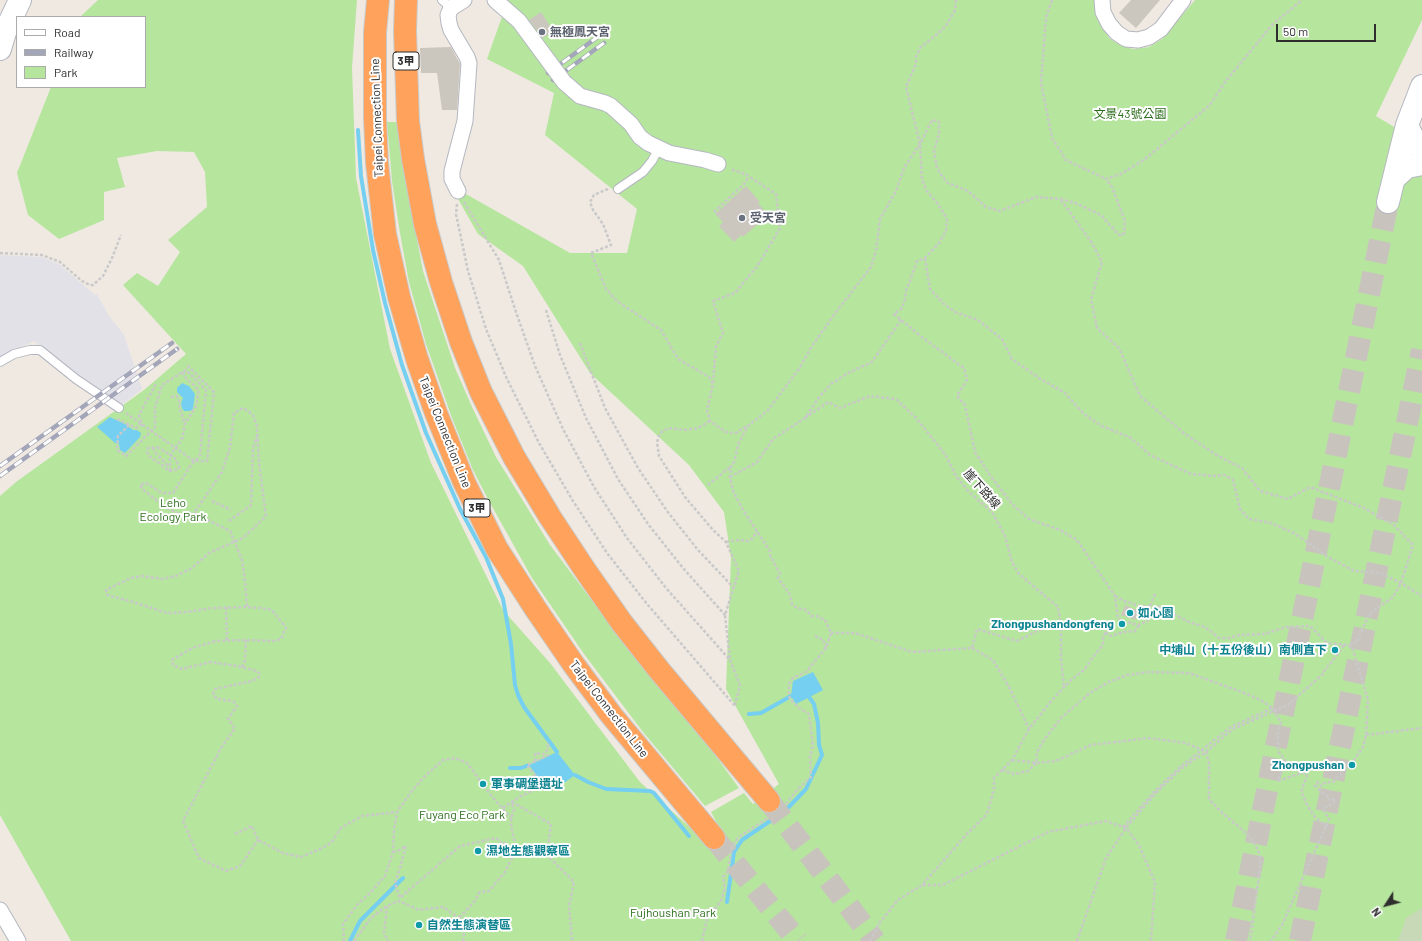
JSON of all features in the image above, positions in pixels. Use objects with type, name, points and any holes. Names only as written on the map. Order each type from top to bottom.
[{"type":"highway","name":"Taipei Connection Line","points":[[378,0],[375,32],[375,118],[377,162],[385,234],[399,297],[417,359],[464,482],[497,549],[574,666],[612,716],[714,838]]},
{"type":"highway","name":"3甲","points":[[406,0],[405,31],[408,121],[413,159],[425,224],[441,282],[461,342],[478,385],[514,457],[580,564],[622,623],[659,670],[769,800]]},
{"type":"main road","points":[[0,49],[5,32],[20,0]]},
{"type":"main road","points":[[1388,202],[1407,125],[1422,86]]},
{"type":"main road","points":[[1407,125],[1413,138],[1419,147],[1422,148]]},
{"type":"main road","points":[[1395,178],[1407,167],[1422,164]]},
{"type":"street","points":[[458,191],[452,178],[452,172],[465,121],[468,63],[467,57],[451,30],[447,4],[464,0]]},
{"type":"street","points":[[496,0],[519,21],[564,82],[573,91],[580,96],[611,106],[630,124],[640,137],[648,143],[669,153],[706,160],[718,164]]},
{"type":"street","points":[[1102,0],[1103,12],[1109,24],[1117,33],[1126,39],[1138,40],[1150,38],[1161,29],[1183,0]]},
{"type":"street","points":[[0,910],[18,941]]},
{"type":"lane","points":[[618,189],[642,172],[652,161],[659,148]]},
{"type":"lane","points":[[0,362],[14,354],[30,350],[40,350],[76,379],[119,408]]},
{"type":"path","points":[[956,0],[956,10],[947,24],[920,48],[916,57],[916,64],[906,87],[920,144],[922,180],[927,191],[938,204],[947,219],[946,231],[939,243],[926,258],[916,261],[906,292],[906,299],[902,308],[894,314],[923,338],[964,368],[967,380],[957,396],[965,404],[975,452],[989,474],[1012,504],[1029,519],[1060,530],[1077,540],[1115,596],[1118,618],[1123,621],[1139,625]]},
{"type":"path","points":[[714,212],[745,183],[747,176],[745,174],[776,194],[780,228],[758,266],[735,293],[713,301],[723,333],[716,346],[713,384],[707,410],[710,421],[726,432],[736,433],[748,426],[768,410],[799,369],[812,346],[836,312],[871,267],[876,251],[880,219],[896,191],[904,168],[920,144],[932,120],[939,122],[939,134],[934,150],[937,168],[948,183],[968,191],[986,207],[1000,211],[1036,197],[1061,199],[1101,215],[1121,236],[1124,233],[1125,221],[1114,192],[1106,179],[1066,160],[1052,138],[1042,83],[1046,17],[1052,0]]},
{"type":"path","points":[[1106,179],[1121,174],[1145,160],[1210,106],[1225,82],[1272,25],[1302,0]]},
{"type":"path","points":[[618,189],[616,186],[594,195],[590,202],[593,210],[603,224],[611,245],[591,252],[606,289],[618,302],[661,330],[678,360],[709,376],[713,384]]},
{"type":"path","points":[[458,191],[499,260],[535,366],[563,429],[594,487],[627,538],[656,575],[730,660]]},
{"type":"path","points":[[1061,199],[1092,243],[1102,262],[1090,299],[1097,328],[1119,348],[1140,396],[1185,434],[1218,456],[1242,468],[1260,490],[1288,499],[1310,487],[1364,508],[1394,525],[1413,545],[1401,583],[1393,597],[1369,614],[1357,642],[1349,645],[1327,643],[1310,626],[1286,627],[1264,634],[1218,638],[1205,627],[1189,622],[1160,607],[1140,606],[1129,603],[1115,596]]},
{"type":"path","points":[[456,214],[468,271],[486,329],[507,379],[539,443],[573,501],[607,553],[647,604],[735,706],[740,685],[730,660],[725,614],[739,571],[726,542],[713,530],[685,497],[659,456],[657,442],[660,433],[668,428],[687,430],[698,428],[710,421]]},
{"type":"path","points":[[0,253],[42,254],[60,262],[82,281],[93,285],[103,276],[121,235]]},
{"type":"path","points":[[926,258],[930,289],[944,304],[955,312],[978,320],[1002,339],[1012,359],[1064,393],[1084,414],[1102,426],[1131,438],[1150,455],[1191,474],[1214,476],[1224,475],[1233,480],[1240,509],[1249,519],[1271,523],[1294,533],[1328,557],[1354,570],[1380,573],[1401,583],[1422,596]]},
{"type":"path","points":[[546,310],[560,355],[586,418],[618,479],[648,524],[683,568],[725,614]]},
{"type":"path","points":[[730,477],[757,462],[773,439],[805,418],[820,396],[831,384],[848,373],[872,362],[901,320]]},
{"type":"path","points":[[580,343],[605,408],[638,468],[666,511],[698,550],[734,588]]},
{"type":"path","points":[[119,408],[194,461],[207,461],[214,392],[186,364]]},
{"type":"path","points":[[129,425],[118,436],[118,450],[126,456],[152,432],[155,427],[155,408],[162,385],[186,370],[206,390],[200,455],[194,461],[172,493],[162,493],[146,482],[140,485],[167,508],[190,519],[222,472],[230,447],[234,413],[243,408],[253,415],[257,426],[259,463],[266,516],[243,538],[209,554],[192,568],[176,576],[162,579],[143,576],[131,578],[106,590],[108,595],[167,614],[226,607],[247,607],[272,610],[286,628],[281,639],[274,641],[246,640],[216,642],[192,648],[172,660],[173,666],[182,669],[211,662],[242,667],[260,673],[260,677],[252,681],[215,689],[213,694],[217,699],[233,701],[236,706],[228,719],[235,728],[220,748],[183,821],[199,858],[226,871],[240,866],[258,840]]},
{"type":"path","points":[[170,471],[170,455],[182,439],[185,424],[196,406],[199,390],[185,378],[183,371]]},
{"type":"path","points":[[142,424],[139,415],[156,382]]},
{"type":"path","points":[[171,397],[176,396],[179,399],[180,410],[185,424]]},
{"type":"path","name":"崖下路線","points":[[805,418],[828,402],[840,408],[870,396],[896,400],[916,418],[945,454],[956,476],[969,492],[992,512],[1005,536],[1012,562],[1019,574],[1058,607],[1061,625],[1061,659],[1064,687]]},
{"type":"path","points":[[117,418],[136,428],[142,424]]},
{"type":"path","points":[[708,485],[731,467],[734,462],[739,442],[748,426]]},
{"type":"path","points":[[229,522],[251,505],[253,448],[257,434]]},
{"type":"path","points":[[157,447],[174,457],[179,468],[170,471],[149,456],[147,452],[148,448],[157,447]]},
{"type":"path","points":[[153,448],[169,467]]},
{"type":"path","points":[[731,467],[730,477],[732,491],[770,550],[770,555],[780,574],[778,578],[789,593],[792,604],[797,608],[806,610],[812,616],[817,616],[824,620],[831,633],[826,648],[806,672],[793,678],[790,684],[790,699]]},
{"type":"path","points":[[212,501],[231,510]]},
{"type":"path","points":[[194,513],[230,531],[242,560],[247,607]]},
{"type":"path","points":[[726,542],[740,540],[749,541],[757,531]]},
{"type":"path","points":[[1150,606],[1155,594]]},
{"type":"path","points":[[226,607],[227,641]]},
{"type":"path","points":[[870,941],[880,922],[898,900],[922,885],[967,834],[987,814],[994,790],[994,778],[1012,760],[1029,728],[1064,687],[1085,669],[1103,645],[1105,631],[1110,636],[1135,631],[1139,625],[1150,619],[1160,607]]},
{"type":"path","points":[[972,648],[977,629],[1017,641],[1039,630],[1061,625]]},
{"type":"path","points":[[831,633],[855,633],[912,652],[972,648],[993,660],[1009,687],[1029,728]]},
{"type":"path","points":[[815,636],[823,640],[826,648]]},
{"type":"path","points":[[242,667],[246,640]]},
{"type":"path","points":[[1125,827],[1156,793],[1177,773],[1206,752],[1233,729],[1275,712],[1288,705],[1324,673],[1344,645]]},
{"type":"path","points":[[1271,941],[1282,926],[1330,819],[1324,811],[1325,807],[1334,802],[1334,798],[1331,801],[1326,798],[1327,796],[1315,785],[1318,782],[1320,786],[1326,782],[1333,782],[1352,763],[1363,747],[1366,735],[1368,700],[1353,650],[1349,645]]},
{"type":"path","points":[[1002,770],[1014,774],[1028,771],[1036,763],[1037,752],[1061,718],[1091,692],[1109,682],[1127,675],[1149,672],[1189,673],[1261,700],[1272,708],[1281,722],[1278,732],[1278,751],[1287,763],[1278,781],[1305,773],[1307,776],[1302,788],[1302,793],[1307,805],[1315,817],[1327,826]]},
{"type":"path","points":[[1077,941],[1106,858],[1125,827],[1155,791],[1180,767],[1231,727],[1272,708]]},
{"type":"path","points":[[1366,735],[1422,728]]},
{"type":"path","points":[[1012,760],[1036,763],[1056,761],[1091,745],[1148,738],[1186,743],[1206,752],[1209,763],[1209,799],[1220,811],[1246,833],[1256,846],[1260,856],[1260,869],[1250,941]]},
{"type":"path","points":[[535,761],[535,753],[544,754],[548,749],[548,742]]},
{"type":"path","points":[[503,808],[536,789],[541,783],[527,765],[550,754]]},
{"type":"path","points":[[344,941],[343,924],[357,905],[370,893],[384,876],[393,852],[397,812],[424,777],[443,760],[455,758],[467,763],[490,794],[511,818]]},
{"type":"path","points":[[459,918],[474,902],[480,892],[489,891],[505,872],[515,852],[511,826],[511,818],[514,811],[512,802]]},
{"type":"path","points":[[512,802],[551,824],[547,854],[574,882],[569,906],[572,941]]},
{"type":"path","points":[[235,834],[252,826],[258,840],[283,853],[301,857],[331,843],[341,828],[362,816],[397,812]]},
{"type":"path","points":[[922,885],[943,885],[1048,832],[1106,821],[1125,827],[1139,845],[1155,882],[1151,941]]},
{"type":"path","points":[[400,901],[401,897],[460,846],[496,838],[504,845],[505,843],[515,852]]},
{"type":"path","points":[[393,852],[406,846],[395,883],[401,897]]},
{"type":"path","points":[[354,941],[371,918],[387,906],[400,901],[419,910],[443,907],[459,918],[463,925],[464,937],[462,941]]},
{"type":"path","points":[[387,906],[384,933],[388,941]]},
{"type":"shaded area","points":[[0,255],[41,257],[59,264],[95,295],[97,294],[109,316],[124,335],[142,389],[122,405],[65,367],[34,341],[0,357]]},
{"type":"green space","points":[[98,0],[357,0],[352,68],[356,178],[390,349],[431,463],[503,610],[550,663],[640,782],[708,844],[720,829],[711,812],[744,793],[753,804],[779,784],[726,689],[731,558],[724,512],[689,465],[590,373],[523,266],[478,234],[450,185],[570,253],[627,253],[637,209],[545,135],[554,93],[487,59],[508,0],[1096,0],[1096,15],[1109,38],[1120,45],[1133,49],[1149,47],[1162,39],[1195,0],[1422,0],[1422,20],[1376,116],[1422,144],[1422,941],[71,941],[0,815],[0,496],[16,482],[144,390],[186,354],[123,285],[137,273],[158,286],[180,252],[168,240],[207,207],[205,172],[194,152],[157,151],[117,158],[125,187],[104,192],[104,220],[59,239],[28,215],[17,173],[51,88],[146,88],[146,16],[81,16]]},
{"type":"green space","points":[[387,122],[399,122],[401,157],[423,271],[455,368],[472,407],[496,457],[550,545],[621,639],[707,744],[739,788],[705,806],[643,732],[584,654],[532,578],[473,470],[452,418],[426,344],[409,282],[392,181]]},
{"type":"green space","points":[[1422,908],[1422,941],[1398,941],[1406,918]]},
{"type":"water","points":[[182,383],[189,386],[195,394],[193,409],[190,411],[184,411],[181,403],[183,398],[177,392],[177,388]]},
{"type":"water","points":[[110,417],[141,433],[140,437],[125,453],[120,450],[119,444],[115,443],[97,427]]},
{"type":"water","points":[[813,672],[823,690],[796,704],[791,696],[793,681]]},
{"type":"water","points":[[557,752],[575,775],[560,786],[543,784],[529,765]]},
{"type":"building","points":[[1131,0],[1160,0],[1136,28],[1119,13]]},
{"type":"building","points":[[541,12],[553,31],[543,38],[529,20]]},
{"type":"building","points":[[451,47],[460,64],[457,110],[442,110],[437,73],[421,73],[420,48]]},
{"type":"building","name":"受天宮","points":[[746,186],[760,202],[758,203],[768,215],[743,237],[741,235],[734,242],[719,226],[723,222],[715,214]]},
{"type":"building","name":"如心園","points":[[1125,605],[1139,611],[1135,620],[1121,615]]},
{"type":"waterway","points":[[358,130],[361,176],[373,250],[385,303],[402,365],[426,433],[460,509],[486,557],[503,599],[511,644],[515,685],[518,695],[524,707],[557,752]]},
{"type":"waterway","points":[[749,714],[761,713],[791,696]]},
{"type":"waterway","points":[[727,902],[734,852],[742,840],[785,811],[806,789],[822,755],[819,745],[818,723],[814,704],[809,697]]},
{"type":"waterway","points":[[510,768],[521,768],[529,765]]},
{"type":"waterway","points":[[575,775],[606,789],[650,791],[654,793],[689,836]]},
{"type":"waterway","points":[[350,941],[360,921],[403,878]]},
{"type":"tunnel","points":[[1236,941],[1388,202]]},
{"type":"tunnel","points":[[1300,941],[1422,350]]},
{"type":"tunnel","points":[[769,801],[875,941]]},
{"type":"tunnel","points":[[714,838],[798,941]]},
{"type":"railway","points":[[548,73],[599,36]]},
{"type":"railway","points":[[553,80],[604,43]]},
{"type":"railway","points":[[0,466],[172,343]]},
{"type":"railway","points":[[0,476],[177,349]]},
{"type":"place","name":"無極鳳天宮","points":[[542,32]]},
{"type":"place","name":"受天宮","points":[[742,218]]},
{"type":"place","name":"如心園","points":[[1130,613]]},
{"type":"place","name":"Zhongpushandongfeng","points":[[1122,624]]},
{"type":"place","name":"中埔山（十五份後山）南側直下","points":[[1335,650]]},
{"type":"place","name":"Zhongpushan","points":[[1352,765]]},
{"type":"place","name":"軍事碉堡遺址","points":[[483,784]]},
{"type":"place","name":"濕地生態觀察區","points":[[478,851]]},
{"type":"place","name":"自然生態演替區","points":[[419,925]]},
{"type":"park label","name":"文景43號公園","points":[[1130,114]]},
{"type":"park label","name":"Leho Ecology Park","points":[[173,510]]},
{"type":"park label","name":"Fuyang Eco Park","points":[[462,815]]},
{"type":"park label","name":"Fujhoushan Park","points":[[673,913]]}]
